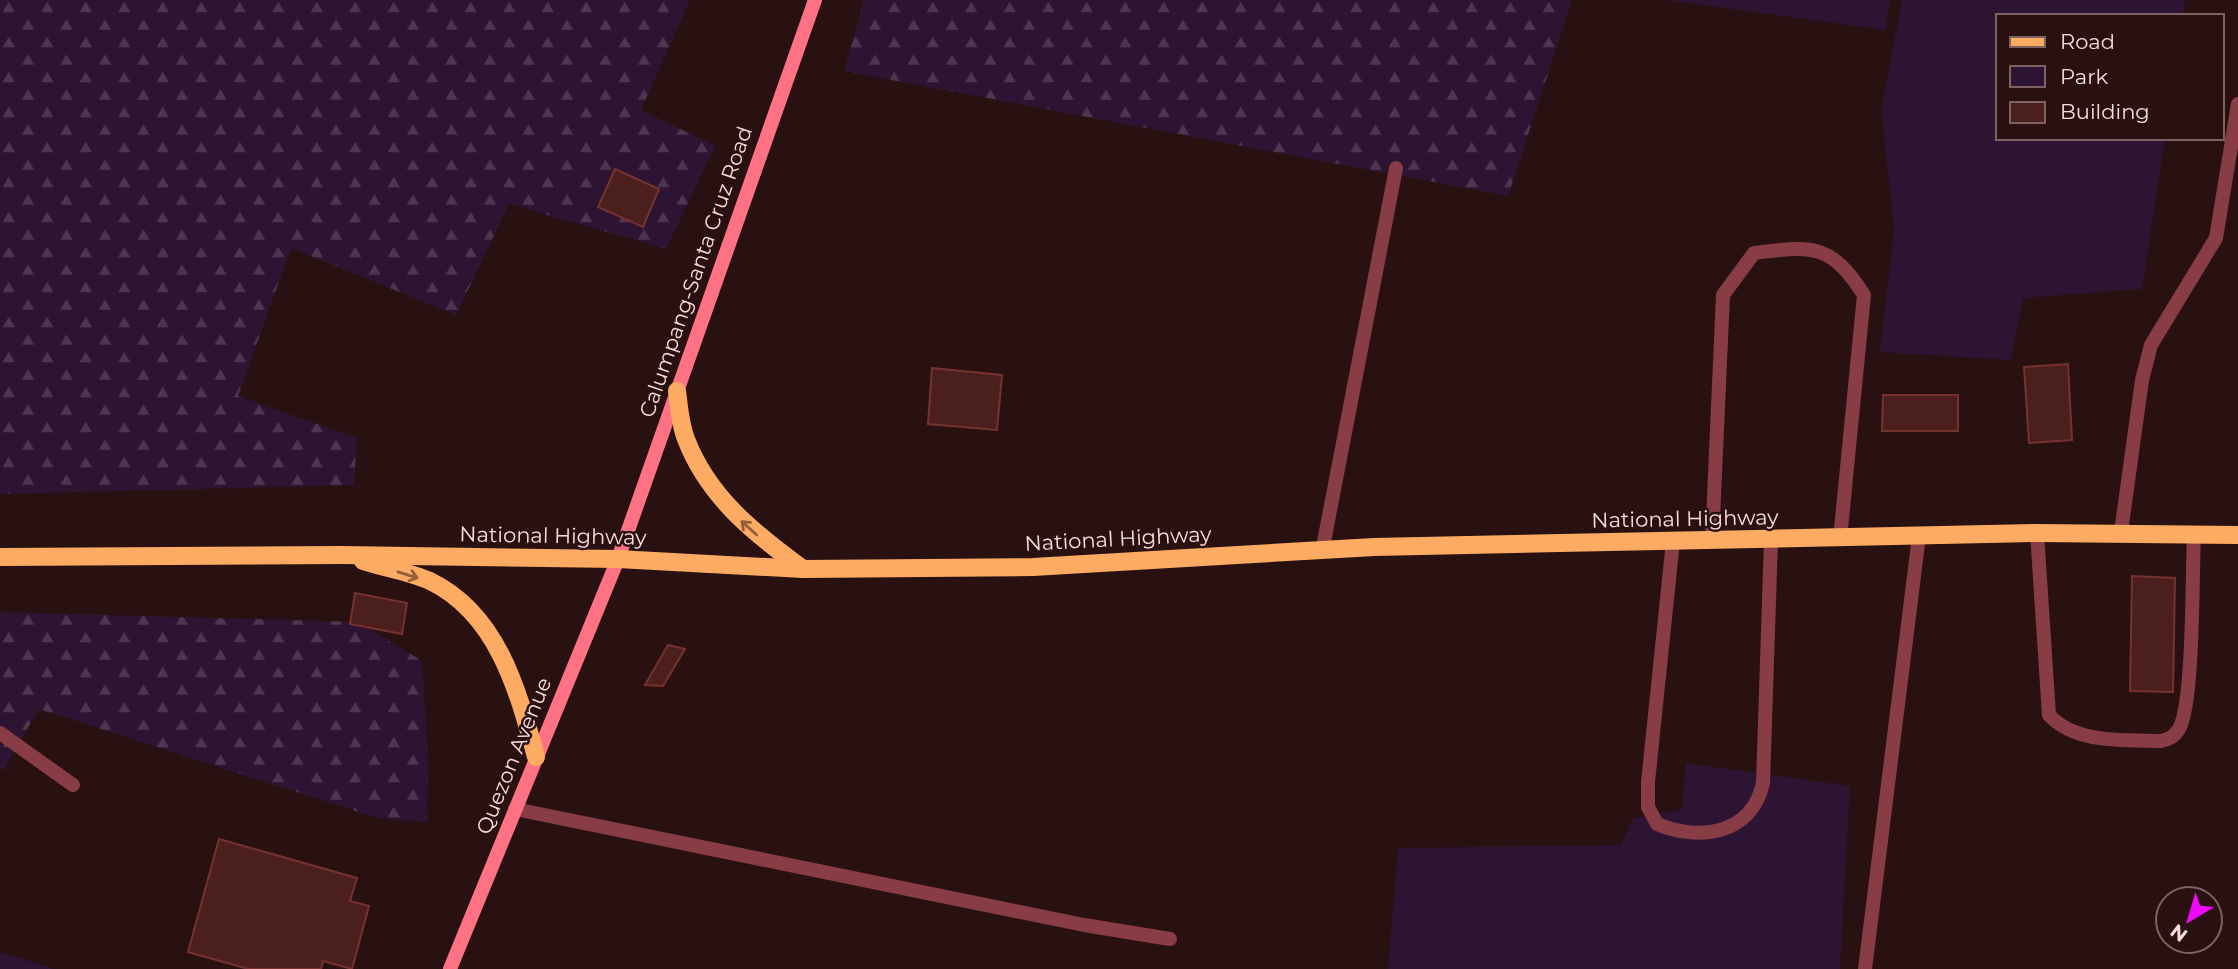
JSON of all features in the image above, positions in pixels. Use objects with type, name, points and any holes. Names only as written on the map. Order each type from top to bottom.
[{"type":"main road","name":"Calumpang-Santa Cruz Road","points":[[618,559],[815,0]]},
{"type":"main road","points":[[677,391],[685,437],[719,495],[735,516],[761,539],[803,569]]},
{"type":"main road","name":"National Highway","points":[[0,558],[342,555],[618,559],[803,569],[1033,567],[1374,547],[2037,533],[2238,535]]},
{"type":"main road","points":[[342,555],[431,582],[471,611],[498,647],[517,689],[536,757]]},
{"type":"main road","name":"Quezon Avenue","points":[[450,969],[618,559]]},
{"type":"street","points":[[2121,533],[2142,380],[2151,345],[2216,238],[2238,104]]},
{"type":"street","points":[[1322,552],[1396,168]]},
{"type":"street","points":[[1712,541],[1723,295],[1754,253],[1808,247],[1846,268],[1864,295],[1840,539]]},
{"type":"street","points":[[2037,533],[2049,715],[2060,727],[2081,735],[2161,741],[2172,738],[2179,729],[2186,701],[2194,534]]},
{"type":"street","points":[[1866,969],[1919,536]]},
{"type":"street","points":[[1673,541],[1648,782],[1648,807],[1657,824],[1674,831],[1695,833],[1721,830],[1744,820],[1759,801],[1763,783],[1771,540]]},
{"type":"street","points":[[0,733],[73,785]]},
{"type":"street","points":[[515,809],[1084,925],[1170,939]]},
{"type":"green space","points":[[0,0],[690,0],[641,110],[715,146],[666,249],[509,204],[456,315],[291,248],[238,396],[357,438],[354,485],[0,494]]},
{"type":"green space","points":[[864,0],[1572,0],[1508,196],[844,71]]},
{"type":"green space","points":[[1667,0],[1890,0],[1885,30]]},
{"type":"green space","points":[[1902,0],[2185,0],[2183,14],[1996,14],[1996,140],[2165,140],[2142,289],[2023,298],[2011,360],[1880,352],[1894,229],[1881,111]]},
{"type":"green space","points":[[0,612],[358,622],[422,661],[428,762],[427,822],[377,818],[39,709],[3,771],[0,768]]},
{"type":"green space","points":[[1686,763],[1850,786],[1840,969],[1388,969],[1398,848],[1621,845],[1633,818],[1682,810]]},
{"type":"green space","points":[[0,952],[53,969],[0,969]]},
{"type":"building","points":[[615,169],[659,189],[643,227],[598,207]]},
{"type":"building","points":[[2068,364],[2072,440],[2029,443],[2024,367]]},
{"type":"building","points":[[932,368],[1002,375],[997,430],[928,424]]},
{"type":"building","points":[[1883,395],[1958,395],[1958,431],[1882,431]]},
{"type":"building","points":[[2132,576],[2175,578],[2173,692],[2130,691]]},
{"type":"building","points":[[355,593],[407,603],[402,634],[350,624]]},
{"type":"building","points":[[668,645],[685,649],[663,686],[645,685]]},
{"type":"building","points":[[219,839],[357,878],[350,901],[369,906],[352,969],[323,961],[321,969],[248,969],[188,952]]}]
